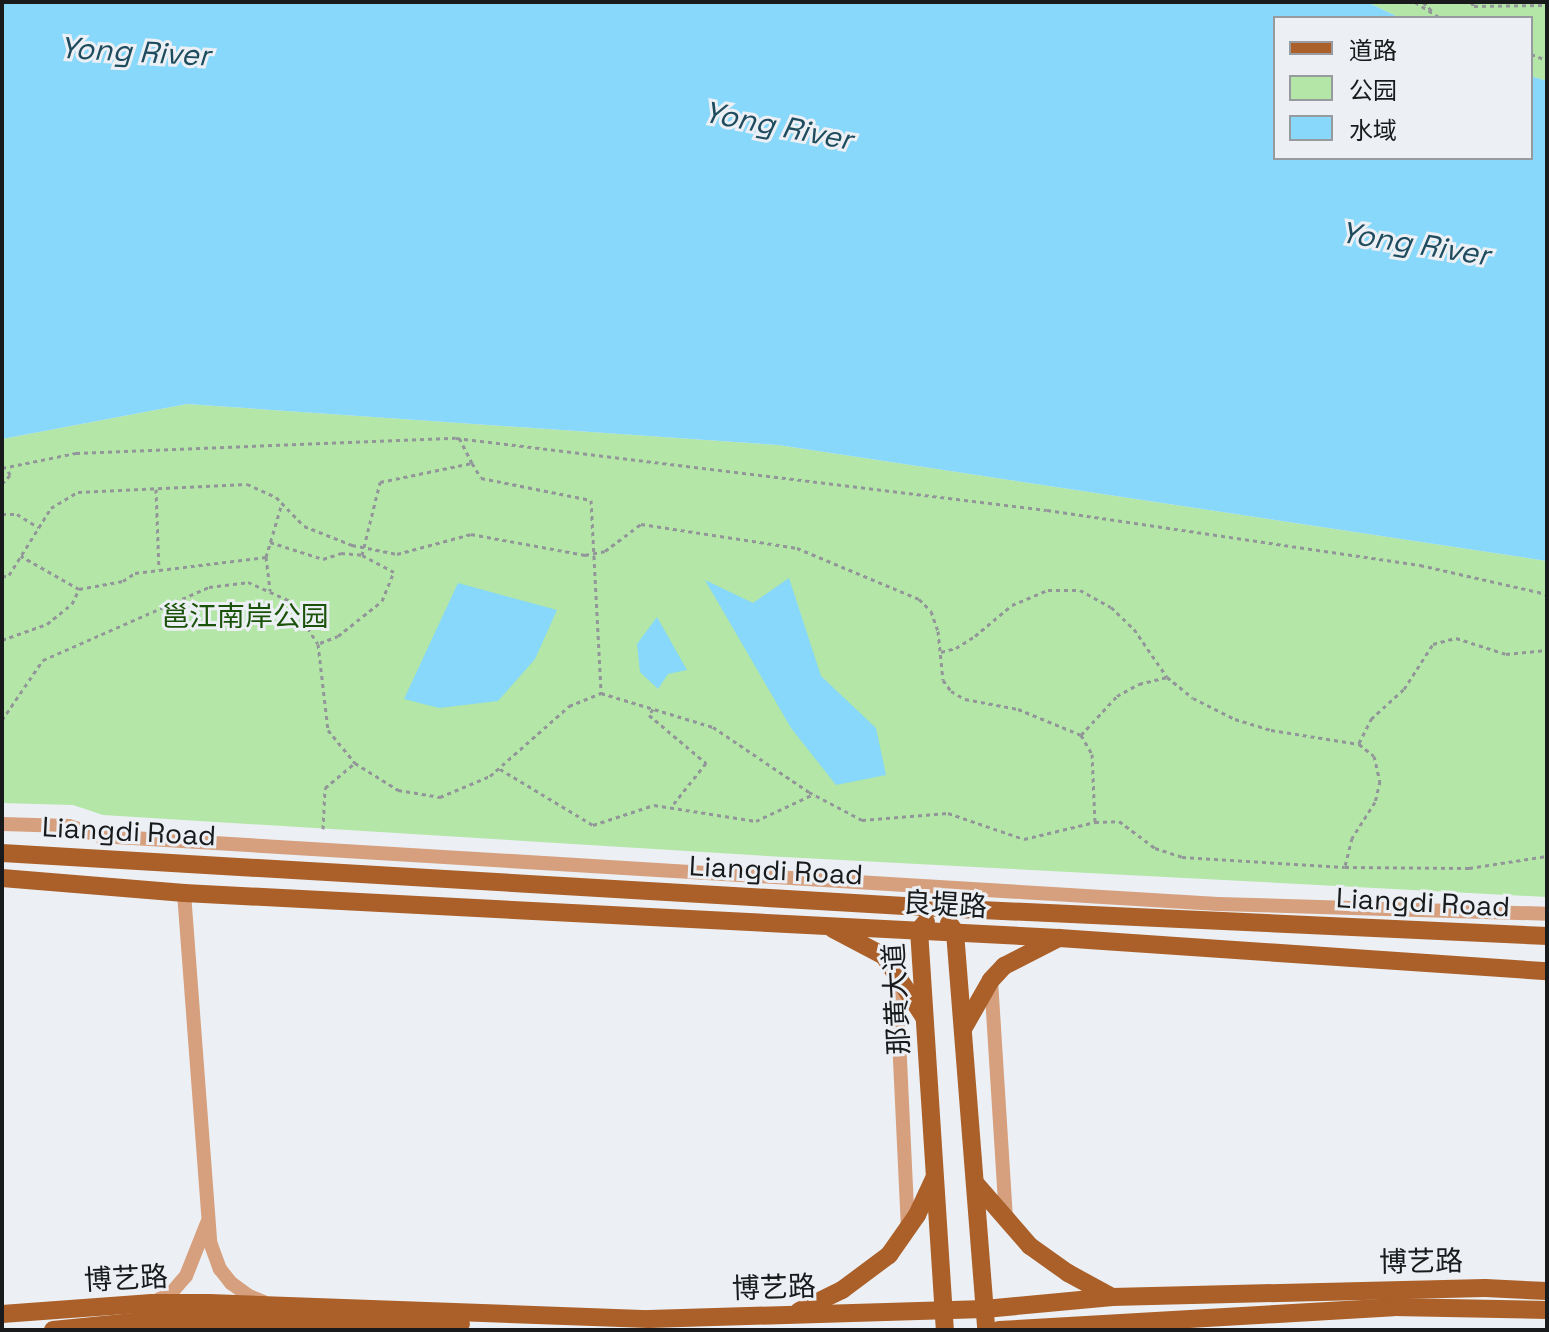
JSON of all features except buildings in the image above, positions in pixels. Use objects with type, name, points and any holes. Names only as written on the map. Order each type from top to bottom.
[{"type":"main road","name":"Liangdi Road","points":[[2,853],[938,908],[1547,936]]},
{"type":"main road","name":"Liangdi Road","points":[[2,878],[184,893],[827,925]]},
{"type":"main road","name":"那黄大道","points":[[938,908],[919,930],[945,1330]]},
{"type":"main road","points":[[938,908],[955,932],[986,1330]]},
{"type":"main road","points":[[827,925],[884,956],[924,1018]]},
{"type":"main road","name":"良堤路","points":[[827,925],[1059,938]]},
{"type":"main road","points":[[963,1029],[991,980],[1004,966],[1059,938],[1547,971]]},
{"type":"main road","points":[[793,1315],[842,1290],[889,1255],[935,1177]]},
{"type":"main road","points":[[975,1183],[1030,1246],[1068,1273],[1112,1297]]},
{"type":"main road","name":"博艺路","points":[[2,1314],[277,1312],[649,1319],[985,1309],[1112,1297],[1485,1288],[1547,1291]]},
{"type":"main road","name":"博艺路","points":[[999,1330],[1092,1327],[1393,1307],[1547,1310]]},
{"type":"main road","name":"博艺路","points":[[53,1330],[153,1312]]},
{"type":"main road","name":"博艺路","points":[[277,1312],[714,1330]]},
{"type":"street","points":[[2,824],[69,826],[99,836],[1187,903],[1547,914]]},
{"type":"street","points":[[184,893],[207,1223],[214,1254],[226,1277],[249,1296],[277,1312],[252,1330]]},
{"type":"street","points":[[896,974],[908,1227]]},
{"type":"street","points":[[991,980],[1006,1218]]},
{"type":"street","points":[[177,1330],[153,1312],[186,1276],[207,1223]]},
{"type":"path","points":[[1415,2],[1437,16]]},
{"type":"path","points":[[1423,2],[1438,16]]},
{"type":"path","points":[[1471,2],[1474,6],[1547,5]]},
{"type":"path","points":[[459,438],[481,478],[591,500],[601,693]]},
{"type":"path","points":[[2,484],[10,475],[4,467],[76,453],[459,438],[1047,510],[1420,565],[1547,594]]},
{"type":"path","points":[[362,555],[380,482],[472,463]]},
{"type":"path","points":[[2,577],[9,575],[51,508],[78,492],[247,484],[282,503],[304,526],[362,547],[397,554],[471,534],[550,551],[594,553],[605,551],[641,524],[772,544],[823,557],[919,599],[931,611],[941,652],[943,680],[951,691],[965,699],[1018,709],[1081,735],[1092,754],[1095,822]]},
{"type":"path","points":[[156,488],[159,569]]},
{"type":"path","points":[[270,591],[266,557],[282,503]]},
{"type":"path","points":[[2,514],[17,514],[39,528]]},
{"type":"path","points":[[270,542],[323,559],[341,553],[362,555],[394,572],[382,601],[338,636],[318,644]]},
{"type":"path","points":[[21,556],[79,589],[123,581],[135,573],[266,557]]},
{"type":"path","points":[[2,720],[43,660],[209,587],[248,582],[290,601],[318,644],[328,730],[355,763],[398,790],[440,797],[490,776],[569,706],[601,693],[713,727],[814,794],[862,820],[948,813],[1024,839],[1095,822],[1119,821],[1155,848],[1182,857],[1345,867],[1469,868],[1547,856]]},
{"type":"path","points":[[2,640],[47,624],[72,604],[79,589]]},
{"type":"path","points":[[941,652],[956,648],[975,636],[1012,605],[1048,590],[1080,590],[1111,607],[1134,629],[1167,677],[1193,698],[1235,719],[1271,730],[1359,744],[1374,756],[1380,781],[1375,802],[1352,838],[1345,867]]},
{"type":"path","points":[[1359,744],[1371,719],[1404,689],[1433,644],[1456,638],[1506,654],[1547,650]]},
{"type":"path","points":[[1081,735],[1117,696],[1139,684],[1167,677]]},
{"type":"path","points":[[653,709],[649,715],[706,763],[671,807]]},
{"type":"path","points":[[323,829],[325,788],[355,763]]},
{"type":"path","points":[[499,768],[593,825],[654,805],[756,821],[814,794]]},
{"type":"green space","points":[[1367,2],[1547,2],[1547,81],[1533,77],[1533,16],[1396,16]]},
{"type":"green space","name":"邕江南岸公园","points":[[187,404],[778,445],[1547,561],[1547,897],[784,857],[103,815],[73,805],[2,803],[2,439]]},
{"type":"water","name":"Yong River","points":[[2,2],[1367,2],[1396,16],[1273,16],[1273,160],[1533,160],[1533,77],[1547,81],[1547,561],[778,445],[187,404],[2,439]]},
{"type":"water","points":[[789,578],[821,676],[876,728],[886,775],[836,785],[791,728],[705,580],[753,603]]},
{"type":"water","points":[[458,583],[557,610],[535,659],[498,701],[439,708],[404,699]]},
{"type":"water","points":[[657,617],[687,670],[668,674],[658,689],[640,672],[637,644]]}]
